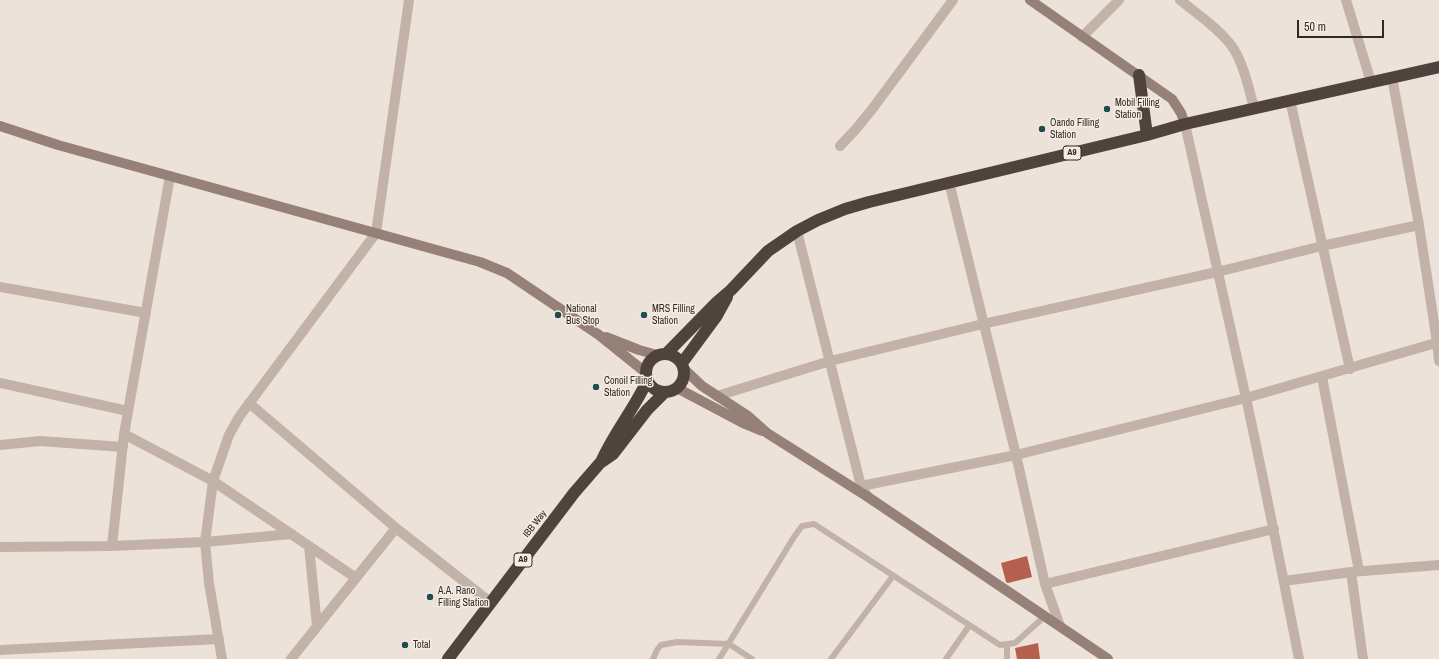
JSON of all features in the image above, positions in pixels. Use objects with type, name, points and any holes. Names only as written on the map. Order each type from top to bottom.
[{"type":"highway","name":"A9","points":[[600,463],[610,443],[642,392],[646,377],[647,365],[651,359],[662,354],[730,290],[768,251],[797,231],[818,220],[845,209],[869,202],[949,182],[1147,135],[1185,124],[1439,67]]},
{"type":"highway","points":[[1139,75],[1147,135]]},
{"type":"highway","name":"A9","points":[[600,463],[613,454],[647,410],[665,392],[672,391],[682,383],[684,376],[683,366],[716,317],[730,290]]},
{"type":"highway","points":[[662,354],[678,358],[683,366]]},
{"type":"highway","points":[[646,377],[652,387],[658,391],[665,392]]},
{"type":"highway","name":"IBB Way","points":[[448,659],[574,493],[600,463]]},
{"type":"street","points":[[222,659],[209,583],[205,542],[213,481],[229,435],[239,417],[376,233],[409,0]]},
{"type":"street","points":[[840,146],[874,108],[953,0]]},
{"type":"street","points":[[1030,0],[1172,99],[1181,113],[1185,124],[1246,398],[1274,529],[1299,659]]},
{"type":"street","points":[[1082,37],[1119,0]]},
{"type":"street","points":[[1180,0],[1232,45],[1246,78],[1254,108]]},
{"type":"street","points":[[1346,0],[1371,82]]},
{"type":"street","points":[[1392,77],[1420,225],[1438,342],[1439,361]]},
{"type":"street","points":[[1290,100],[1350,369]]},
{"type":"street","points":[[0,126],[58,145],[480,262],[507,273],[599,334],[646,377]]},
{"type":"street","points":[[112,546],[124,434],[170,176]]},
{"type":"street","points":[[949,182],[1016,455],[1045,584],[1060,626]]},
{"type":"street","points":[[717,396],[830,361],[983,324],[1420,225]]},
{"type":"street","points":[[797,231],[861,486],[868,497]]},
{"type":"street","points":[[0,287],[146,313]]},
{"type":"street","points":[[599,334],[639,350],[662,354]]},
{"type":"street","points":[[861,486],[1016,455],[1246,398],[1350,369],[1438,342]]},
{"type":"street","points":[[683,366],[702,386],[748,416],[767,433],[868,497],[1108,659]]},
{"type":"street","points":[[1322,377],[1355,571],[1363,659]]},
{"type":"street","points":[[0,383],[128,411]]},
{"type":"street","points":[[677,388],[745,424],[767,433]]},
{"type":"street","points":[[249,404],[396,528],[490,602]]},
{"type":"street","points":[[124,434],[213,481],[356,578]]},
{"type":"street","points":[[0,445],[40,441],[123,447]]},
{"type":"street","points":[[297,657],[317,626],[396,528]]},
{"type":"street","points":[[1045,584],[1274,529]]},
{"type":"street","points":[[0,547],[112,546],[205,542],[292,534]]},
{"type":"street","points":[[309,546],[317,626]]},
{"type":"street","points":[[1284,581],[1355,571],[1439,565]]},
{"type":"street","points":[[0,650],[17,654],[219,639]]},
{"type":"lane","points":[[719,659],[802,526],[814,524],[1000,645],[1015,643],[1044,617]]},
{"type":"lane","points":[[831,659],[893,576]]},
{"type":"lane","points":[[946,659],[969,626]]},
{"type":"lane","points":[[653,659],[661,645],[677,642],[729,644],[752,659]]},
{"type":"lane","points":[[1007,645],[1007,659]]},
{"type":"building","points":[[1027,556],[1032,577],[1008,583],[1006,582],[1001,563]]},
{"type":"building","points":[[1038,643],[1040,659],[1017,659],[1015,648]]},
{"type":"place","name":"Mobil Filling Station","points":[[1107,109]]},
{"type":"place","name":"Oando Filling Station","points":[[1042,129]]},
{"type":"place","name":"National Bus Stop","points":[[558,315]]},
{"type":"place","name":"MRS Filling Station","points":[[644,315]]},
{"type":"place","name":"Conoil Filling Station","points":[[596,387]]},
{"type":"place","name":"A.A. Rano Filling Station","points":[[430,597]]},
{"type":"place","name":"Total","points":[[405,645]]}]
